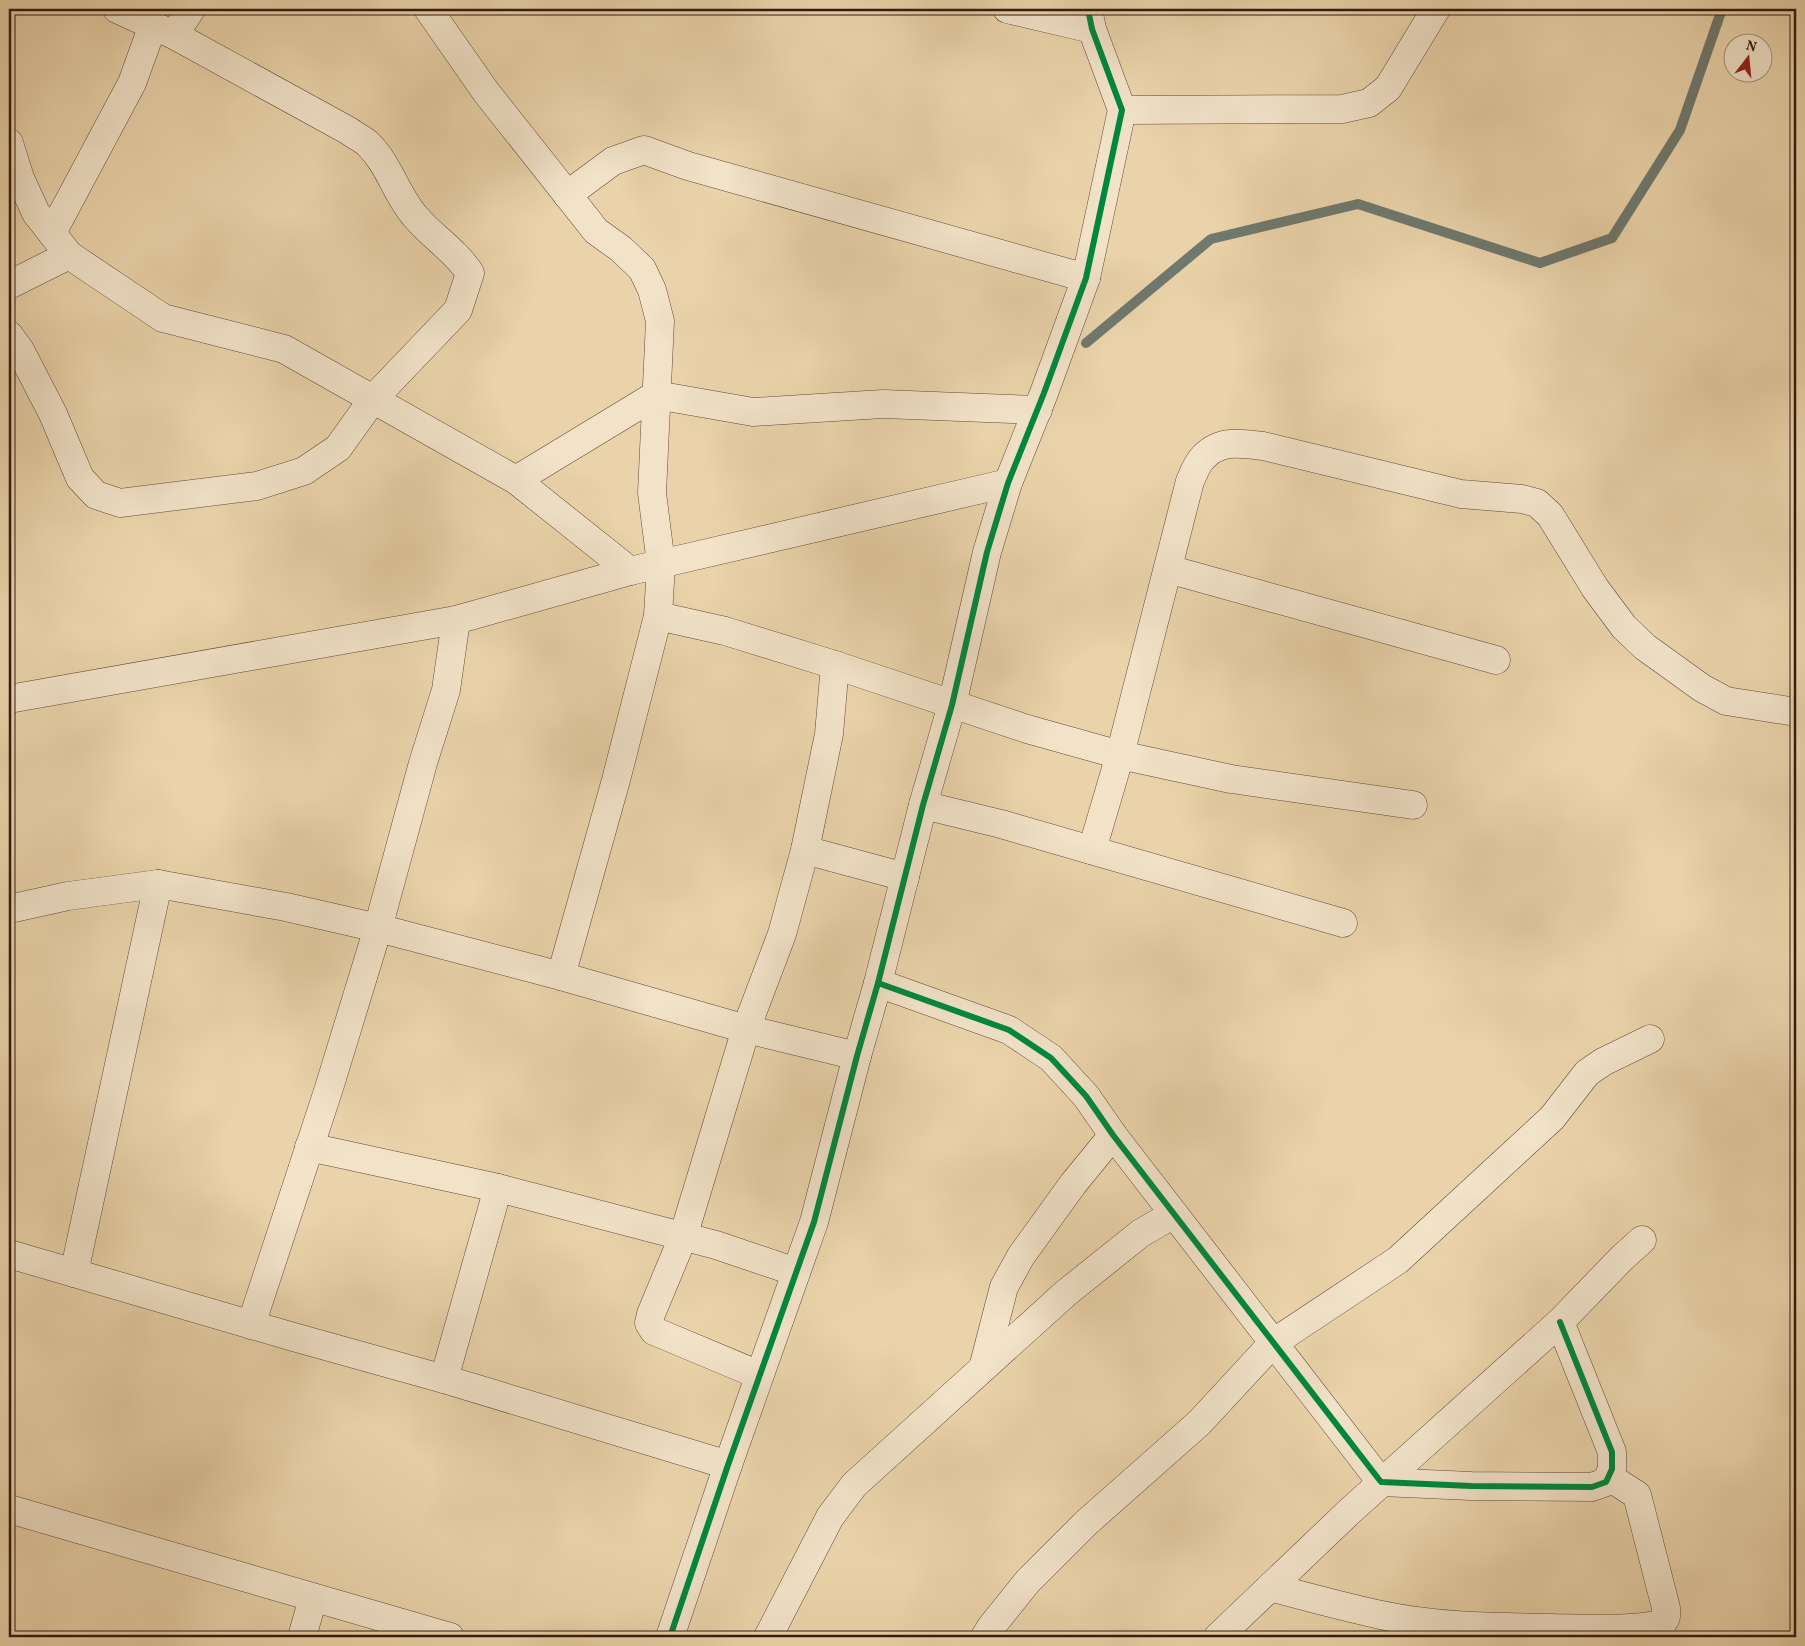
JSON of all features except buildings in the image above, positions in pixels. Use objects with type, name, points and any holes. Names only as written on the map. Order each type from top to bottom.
[{"type":"street","points":[[9,335],[20,350],[53,414],[80,478],[96,495],[120,503],[257,486],[304,471],[338,448],[373,400],[458,310],[470,272],[461,259],[431,234],[412,214],[386,167],[368,144],[349,131],[164,30],[117,9]]},
{"type":"street","points":[[52,233],[132,84],[164,30],[191,9]]},
{"type":"street","points":[[428,9],[486,92],[596,231],[621,249],[642,269],[652,290],[660,321],[652,493],[661,564],[658,616],[616,780],[561,976]]},
{"type":"street","points":[[670,1637],[759,1375],[814,1222],[923,805],[952,705],[987,552],[1008,483],[1038,410],[1086,278],[1122,110],[1090,19],[1007,9]]},
{"type":"street","points":[[1122,110],[1342,109],[1369,103],[1388,88],[1436,9]]},
{"type":"street","points":[[9,143],[20,178],[36,212],[69,255],[163,318],[284,349],[516,480],[630,571]]},
{"type":"street","points":[[567,195],[613,161],[644,150],[688,166],[1086,278]]},
{"type":"street","points":[[9,285],[69,255]]},
{"type":"street","points":[[516,480],[656,395],[753,412],[883,404],[1038,410]]},
{"type":"street","points":[[1092,850],[1120,755],[1190,481],[1201,460],[1215,449],[1232,443],[1263,446],[1461,494],[1522,499],[1537,503],[1550,515],[1595,588],[1624,627],[1645,647],[1702,688],[1726,701],[1796,712]]},
{"type":"street","points":[[9,699],[456,620],[630,571],[1008,483]]},
{"type":"street","points":[[1168,569],[1496,660]]},
{"type":"street","points":[[658,616],[725,631],[1082,746],[1231,780],[1413,805]]},
{"type":"street","points":[[251,1325],[329,1088],[378,928],[423,763],[446,690],[456,620]]},
{"type":"street","points":[[759,1375],[654,1331],[649,1323],[683,1237],[746,1029],[782,934],[806,850],[829,734],[835,665]]},
{"type":"street","points":[[923,805],[1001,824],[1343,923]]},
{"type":"street","points":[[806,850],[905,877]]},
{"type":"street","points":[[74,1273],[158,884]]},
{"type":"street","points":[[9,909],[68,896],[158,884],[286,907],[378,928],[561,976],[746,1029],[857,1056]]},
{"type":"street","points":[[878,982],[1009,1030],[1051,1058],[1086,1096],[1113,1135],[1381,1482],[1471,1486],[1592,1487],[1606,1482],[1612,1469],[1612,1452],[1560,1322]]},
{"type":"street","points":[[985,1637],[990,1627],[1028,1581],[1086,1523],[1199,1424],[1273,1343],[1398,1260],[1552,1118],[1587,1073],[1603,1062],[1650,1039]]},
{"type":"street","points":[[984,1368],[1004,1287],[1021,1256],[1073,1184],[1113,1135]]},
{"type":"street","points":[[309,1147],[498,1188],[716,1245],[796,1272]]},
{"type":"street","points":[[444,1379],[498,1188]]},
{"type":"street","points":[[768,1637],[830,1518],[854,1485],[1066,1293],[1141,1233],[1174,1214]]},
{"type":"street","points":[[1218,1637],[1381,1482],[1560,1322],[1642,1240]]},
{"type":"street","points":[[9,1254],[444,1379],[728,1465]]},
{"type":"street","points":[[1270,1587],[1382,1615],[1423,1622],[1495,1627],[1585,1629],[1642,1628],[1662,1624],[1666,1617],[1666,1608],[1637,1495],[1609,1476]]},
{"type":"street","points":[[9,1509],[313,1598],[394,1630],[450,1637]]},
{"type":"street","points":[[302,1637],[313,1598]]},
{"type":"waterway","points":[[1086,343],[1211,239],[1358,204],[1540,263],[1612,238],[1680,130],[1722,9]]},
{"type":"cycle path","points":[[670,1637],[728,1465],[814,1222],[923,805],[952,705],[987,552],[1008,483],[1044,393],[1086,278],[1122,110],[1092,29],[1088,9]]},
{"type":"cycle path","points":[[878,983],[1009,1030],[1051,1058],[1086,1096],[1113,1135],[1381,1482],[1471,1486],[1592,1487],[1606,1482],[1612,1469],[1612,1452],[1560,1322]]}]
